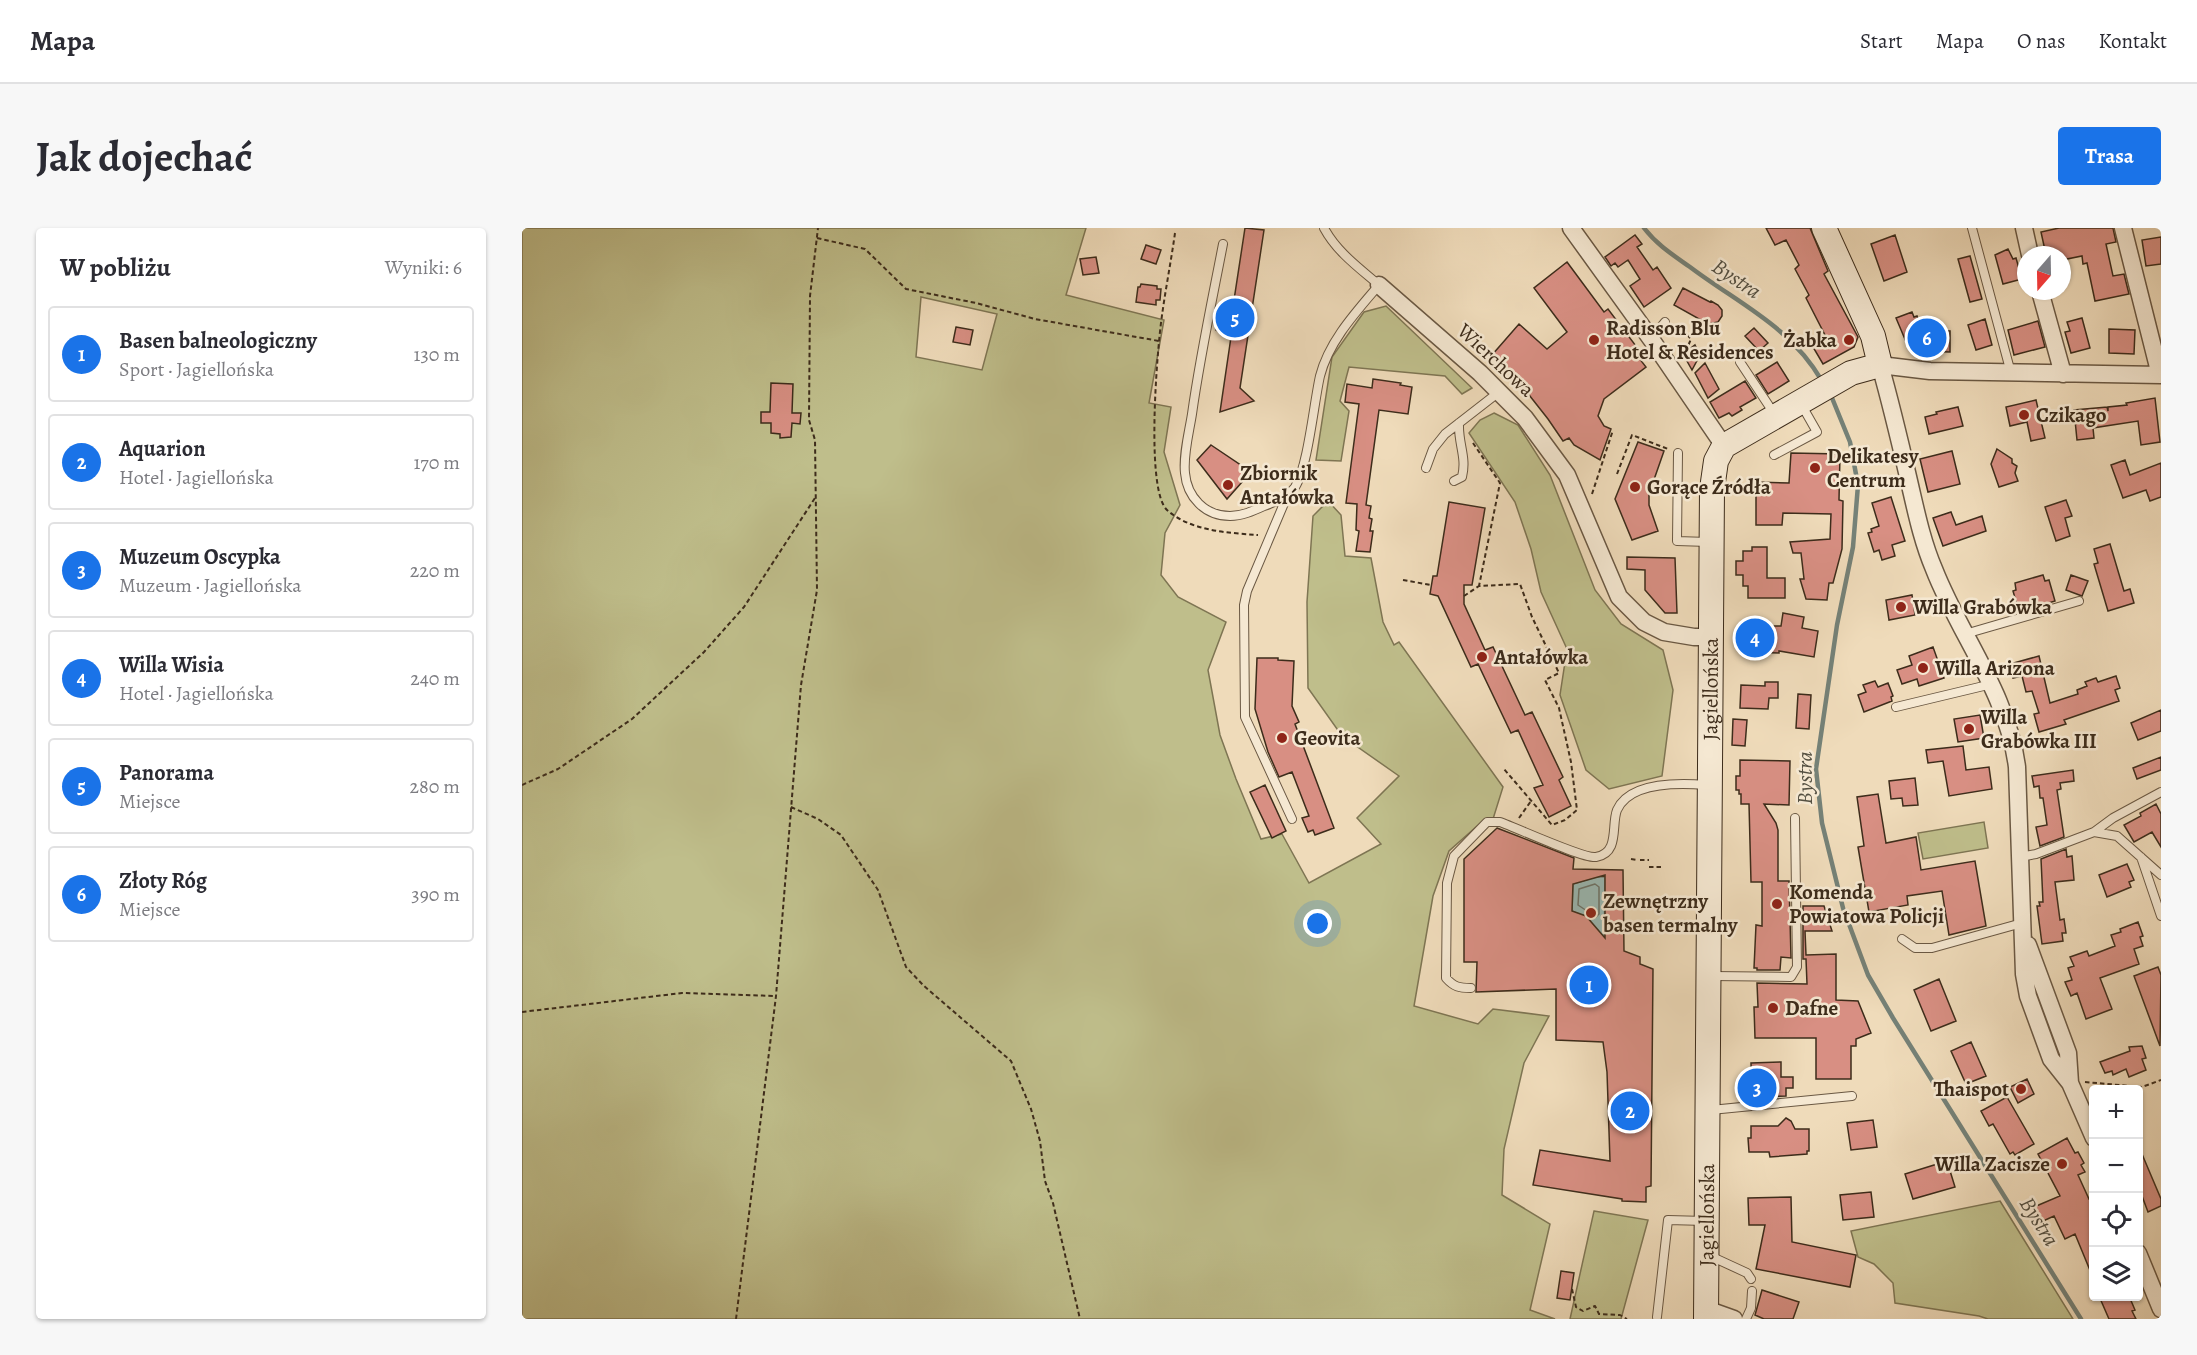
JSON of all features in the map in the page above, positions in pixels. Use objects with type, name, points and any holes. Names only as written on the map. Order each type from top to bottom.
[{"type":"street","points":[[1571,228],[1655,335],[1724,446],[1851,373],[1880,365],[1930,371],[2161,375],[2123,228]]},
{"type":"street","points":[[1824,228],[1873,336],[1927,550],[1937,577],[2004,710],[2015,750],[2022,923],[2067,1053],[2070,1083],[2089,1127]]},
{"type":"street","points":[[2024,228],[2028,246]]},
{"type":"street","name":"Wierchowa","points":[[1379,285],[1525,417],[1567,476],[1619,597],[1644,622],[1664,632],[1694,637],[1712,637]]},
{"type":"street","points":[[2043,300],[2064,374]]},
{"type":"street","name":"Jagiellońska","points":[[1706,1314],[1712,489],[1716,461],[1724,446]]},
{"type":"street","points":[[2143,1263],[2161,1309]]},
{"type":"street","points":[[1706,1314],[1734,1319]]},
{"type":"lane","points":[[1223,244],[1191,418],[1185,472],[1192,497],[1202,507],[1215,514],[1230,516],[1246,513],[1280,500],[1296,486],[1302,467],[1320,375],[1329,351],[1353,316],[1379,285],[1341,253],[1324,228]]},
{"type":"lane","points":[[1972,228],[2012,373]]},
{"type":"lane","points":[[1655,335],[1665,322]]},
{"type":"lane","points":[[1740,362],[1775,416]]},
{"type":"lane","points":[[1426,468],[1433,449],[1445,434],[1499,392]]},
{"type":"lane","points":[[1774,455],[1817,432],[1803,400]]},
{"type":"lane","points":[[1454,481],[1462,477],[1464,470],[1459,423]]},
{"type":"lane","points":[[1678,453],[1677,541],[1713,542]]},
{"type":"lane","points":[[1289,494],[1247,591],[1244,605],[1245,717],[1292,819]]},
{"type":"lane","points":[[1964,634],[2079,601]]},
{"type":"lane","points":[[1896,707],[1992,684]]},
{"type":"lane","points":[[1471,988],[1452,985],[1446,978],[1447,883],[1454,856],[1487,822],[1500,822],[1580,854],[1596,857],[1603,854],[1614,842],[1617,810],[1628,797],[1659,785],[1679,783],[1710,785]]},
{"type":"lane","points":[[2020,857],[2036,854],[2094,832],[2113,818],[2161,792]]},
{"type":"lane","points":[[1708,976],[1791,977],[1797,967],[1795,818]]},
{"type":"lane","points":[[2094,832],[2117,836],[2161,875]]},
{"type":"lane","points":[[2141,857],[2161,916]]},
{"type":"lane","points":[[1902,939],[1915,948],[1932,948],[2022,923]]},
{"type":"lane","points":[[1707,1111],[1852,1096]]},
{"type":"lane","points":[[1657,1317],[1668,1220],[1706,1221]]},
{"type":"lane","points":[[1706,1254],[1747,1273],[1751,1279]]},
{"type":"lane","points":[[1746,1319],[1751,1308],[1752,1291]]},
{"type":"path","points":[[736,1319],[776,996],[801,685],[817,590],[814,440],[809,420],[810,307],[818,228]]},
{"type":"path","points":[[1175,233],[1159,341],[1154,465],[1158,493],[1165,509],[1193,525],[1227,533],[1270,536]]},
{"type":"path","points":[[817,238],[865,249],[906,289],[976,303],[1035,319],[1159,341]]},
{"type":"path","points":[[1655,335],[1674,349],[1688,346],[1690,339],[1680,327],[1665,322]]},
{"type":"path","points":[[1459,423],[1500,483],[1479,586]]},
{"type":"path","points":[[1589,502],[1612,430]]},
{"type":"path","points":[[1617,474],[1632,435],[1678,453]]},
{"type":"path","points":[[522,785],[558,769],[632,719],[704,652],[744,607],[815,498]]},
{"type":"path","points":[[1403,580],[1431,585]]},
{"type":"path","points":[[1464,596],[1479,586],[1520,584],[1532,617],[1559,673],[1545,680],[1559,708],[1571,762],[1577,810],[1565,820],[1552,825],[1504,769]]},
{"type":"path","points":[[1515,828],[1531,801]]},
{"type":"path","points":[[790,806],[818,819],[841,835],[878,890],[906,967],[924,986],[1011,1061],[1031,1108],[1040,1141],[1044,1181],[1053,1203],[1080,1319]]},
{"type":"path","points":[[1630,859],[1649,860]]},
{"type":"path","points":[[1649,867],[1660,867]]},
{"type":"path","points":[[522,1012],[682,993],[776,996]]},
{"type":"path","points":[[2070,1083],[2093,1082],[2142,1087],[2161,1080]]},
{"type":"path","points":[[1572,1289],[1576,1307],[1583,1311],[1595,1306],[1599,1314],[1620,1315],[1627,1319]]},
{"type":"shaded area","points":[[522,228],[1086,228],[1066,295],[1164,320],[1149,403],[1171,407],[1164,452],[1180,505],[1165,533],[1161,575],[1178,597],[1226,622],[1208,670],[1220,735],[1261,839],[1282,834],[1309,883],[1381,844],[1357,818],[1399,776],[1342,736],[1308,688],[1307,602],[1313,516],[1328,501],[1341,515],[1345,556],[1371,558],[1383,622],[1394,645],[1399,642],[1503,787],[1493,819],[1484,820],[1449,851],[1433,896],[1414,1006],[1478,1024],[1493,1009],[1549,1016],[1524,1063],[1504,1149],[1502,1195],[1550,1224],[1530,1310],[1555,1319],[522,1319]],"holes":[[[921,297],[997,314],[982,370],[916,357]]]},
{"type":"shaded area","points":[[1386,306],[1472,388],[1462,394],[1445,376],[1349,367],[1340,401],[1349,411],[1341,461],[1316,460],[1332,357],[1364,312]]},
{"type":"shaded area","points":[[1494,413],[1518,425],[1550,475],[1595,590],[1621,624],[1663,650],[1673,690],[1662,776],[1609,789],[1586,770],[1560,695],[1567,649],[1541,592],[1531,549],[1515,502],[1469,433],[1480,420]]},
{"type":"shaded area","points":[[1984,822],[1988,848],[1923,859],[1918,833]]},
{"type":"shaded area","points":[[2000,1201],[2073,1319],[1988,1319],[1895,1303],[1893,1283],[1874,1264],[1858,1257],[1851,1231]]},
{"type":"shaded area","points":[[1594,1211],[1648,1220],[1621,1319],[1570,1319]]},
{"type":"water","name":"Zewnętrzny basen termalny","points":[[1596,877],[1605,877],[1604,949],[1586,917],[1572,911],[1573,884]]},
{"type":"building","points":[[1245,228],[1264,230],[1240,388],[1254,401],[1220,412],[1231,337],[1216,330],[1220,310],[1232,313]]},
{"type":"building","points":[[1766,228],[1810,228],[1828,271],[1824,274],[1858,337],[1854,347],[1823,364],[1813,347],[1827,339],[1806,298],[1809,295],[1795,269],[1799,265],[1786,240],[1775,245]]},
{"type":"building","points":[[2059,228],[2113,228],[2116,242],[2106,244],[2113,276],[2124,274],[2129,294],[2095,301],[2087,263],[2083,264],[2082,256],[2071,258],[2071,246],[2044,246],[2041,232]]},
{"type":"building","points":[[1635,235],[1642,244],[1637,247],[1653,270],[1657,267],[1671,288],[1644,307],[1630,286],[1640,279],[1628,260],[1618,267],[1615,263],[1611,266],[1605,257]]},
{"type":"building","points":[[1895,235],[1907,272],[1884,281],[1871,244]]},
{"type":"building","points":[[2161,237],[2161,264],[2146,266],[2142,240]]},
{"type":"building","points":[[1146,245],[1161,250],[1156,264],[1141,259]]},
{"type":"building","points":[[2008,249],[2013,259],[2016,258],[2017,280],[2003,284],[1995,255]]},
{"type":"building","points":[[1970,256],[1982,299],[1970,302],[1958,259]]},
{"type":"building","points":[[1096,257],[1099,273],[1083,275],[1080,259]]},
{"type":"building","name":"Radisson Blu Hotel & Residences","points":[[1567,262],[1604,312],[1608,309],[1639,350],[1635,353],[1646,367],[1604,399],[1598,416],[1604,426],[1611,429],[1600,460],[1574,445],[1569,438],[1563,441],[1511,372],[1492,355],[1519,324],[1547,349],[1567,332],[1534,288]]},
{"type":"building","points":[[1141,284],[1157,286],[1157,289],[1161,289],[1160,300],[1156,300],[1156,305],[1136,302],[1138,287]]},
{"type":"building","points":[[1683,288],[1718,305],[1722,310],[1722,316],[1718,322],[1708,324],[1674,305]]},
{"type":"building","points":[[1912,312],[1914,317],[1917,316],[1922,330],[1950,331],[1950,352],[1918,351],[1907,344],[1896,318]]},
{"type":"building","points":[[2082,318],[2090,348],[2071,353],[2065,332],[2070,331],[2067,322]]},
{"type":"building","points":[[1985,319],[1992,345],[1976,350],[1968,325]]},
{"type":"building","points":[[2038,321],[2045,347],[2014,355],[2008,330]]},
{"type":"building","points":[[956,327],[973,330],[970,345],[953,342]]},
{"type":"building","points":[[1754,328],[1768,343],[1759,351],[1745,336]]},
{"type":"building","points":[[2109,329],[2135,330],[2134,354],[2109,353]]},
{"type":"building","points":[[1695,345],[1700,355],[1692,370],[1683,354]]},
{"type":"building","points":[[1777,362],[1789,381],[1768,394],[1756,375]]},
{"type":"building","points":[[1705,363],[1719,389],[1708,398],[1695,373]]},
{"type":"building","points":[[1373,379],[1412,387],[1408,414],[1379,410],[1366,505],[1371,506],[1370,531],[1373,531],[1370,552],[1356,551],[1359,531],[1356,530],[1357,504],[1346,503],[1359,404],[1345,402],[1347,384],[1372,388]]},
{"type":"building","points":[[1745,381],[1756,398],[1740,407],[1742,410],[1732,416],[1729,413],[1719,418],[1710,402]]},
{"type":"building","points":[[771,383],[793,384],[792,413],[801,413],[800,424],[792,423],[791,437],[780,438],[780,434],[771,433],[771,423],[761,423],[761,412],[770,412]]},
{"type":"building","points":[[2155,398],[2160,442],[2141,445],[2138,421],[2093,428],[2094,438],[2077,440],[2074,410],[2107,407],[2108,411],[2108,407]]},
{"type":"building","name":"Czikago","points":[[2036,400],[2045,438],[2031,441],[2027,422],[2010,426],[2006,407]]},
{"type":"building","points":[[1958,407],[1963,426],[1929,434],[1925,417]]},
{"type":"building","name":"Gorące Źródła","points":[[1638,442],[1664,451],[1649,494],[1649,505],[1658,531],[1632,540],[1615,499]]},
{"type":"building","name":"Zbiornik Antałówka","points":[[1211,445],[1251,472],[1227,499],[1197,460]]},
{"type":"building","points":[[1997,449],[2012,459],[2012,463],[2017,466],[2015,473],[2018,481],[1999,487],[1991,464]]},
{"type":"building","points":[[1952,451],[1960,484],[1928,492],[1920,459]]},
{"type":"building","points":[[1791,453],[1840,454],[1839,500],[1843,501],[1842,549],[1833,583],[1829,583],[1827,600],[1806,599],[1800,579],[1804,579],[1801,553],[1793,553],[1790,542],[1830,539],[1831,514],[1783,513],[1782,525],[1756,525],[1756,482],[1789,483]]},
{"type":"building","points":[[2125,460],[2130,475],[2161,463],[2161,497],[2150,501],[2146,490],[2123,498],[2111,465]]},
{"type":"building","points":[[1891,497],[1905,541],[1892,545],[1895,556],[1882,560],[1879,550],[1874,552],[1868,533],[1879,526],[1872,503]]},
{"type":"building","points":[[2066,500],[2072,516],[2065,518],[2070,536],[2056,541],[2045,507]]},
{"type":"building","name":"Antałówka","points":[[1449,502],[1485,508],[1472,585],[1464,585],[1464,604],[1485,650],[1493,647],[1525,715],[1532,712],[1563,777],[1559,780],[1571,806],[1549,817],[1534,788],[1543,785],[1518,730],[1511,733],[1478,664],[1471,667],[1438,596],[1430,594],[1433,576],[1437,576]]},
{"type":"building","points":[[1951,512],[1956,525],[1982,516],[1986,531],[1943,546],[1933,518]]},
{"type":"building","points":[[2110,544],[2124,591],[2130,589],[2134,603],[2108,611],[2094,564],[2098,563],[2094,549]]},
{"type":"building","points":[[1752,547],[1767,547],[1767,578],[1785,578],[1785,598],[1748,598],[1748,586],[1743,586],[1743,575],[1736,575],[1736,561],[1743,561],[1743,551],[1752,551]]},
{"type":"building","points":[[1627,557],[1675,558],[1677,613],[1665,613],[1645,590],[1645,570],[1627,569]]},
{"type":"building","points":[[2043,575],[2045,581],[2049,580],[2055,601],[2019,612],[2013,591],[2016,590],[2015,583]]},
{"type":"building","points":[[2071,575],[2088,581],[2082,596],[2066,590]]},
{"type":"building","name":"Willa Grabówka","points":[[1912,595],[1915,615],[1889,620],[1886,600]]},
{"type":"building","points":[[1783,613],[1804,617],[1802,628],[1818,631],[1814,657],[1779,651],[1779,653],[1742,652],[1743,629],[1767,630],[1767,626],[1781,626]]},
{"type":"building","name":"Willa Arizona","points":[[1933,647],[1944,678],[1919,686],[1917,679],[1902,684],[1897,670],[1912,665],[1909,656]]},
{"type":"building","points":[[2039,656],[2050,703],[2078,694],[2077,690],[2087,686],[2085,682],[2096,678],[2098,682],[2116,676],[2120,688],[2115,690],[2119,701],[2064,720],[2066,724],[2039,732],[2034,714],[2039,713],[2032,691],[2026,692],[2022,676],[2013,678],[2010,664]]},
{"type":"building","name":"Geovita","points":[[1257,658],[1294,661],[1292,706],[1299,722],[1295,724],[1334,828],[1315,835],[1313,830],[1308,832],[1302,818],[1309,816],[1292,772],[1279,777],[1268,752],[1255,709]]},
{"type":"building","points":[[1875,681],[1878,687],[1888,683],[1893,696],[1892,701],[1864,712],[1858,695],[1866,692],[1863,685]]},
{"type":"building","points":[[1765,682],[1778,682],[1778,698],[1769,698],[1768,709],[1740,708],[1741,685],[1765,686]]},
{"type":"building","points":[[1798,694],[1811,695],[1809,729],[1796,728]]},
{"type":"building","points":[[2161,710],[2161,731],[2138,740],[2131,723]]},
{"type":"building","name":"Willa Grabówka III","points":[[1980,715],[1984,738],[1958,742],[1954,719]]},
{"type":"building","points":[[1733,719],[1747,720],[1745,746],[1732,745]]},
{"type":"building","points":[[1963,746],[1966,770],[1989,767],[1992,789],[1949,796],[1943,761],[1928,763],[1926,750]]},
{"type":"building","points":[[2161,757],[2161,770],[2137,779],[2133,768]]},
{"type":"building","points":[[1740,760],[1790,761],[1789,805],[1764,804],[1778,830],[1778,881],[1789,881],[1791,958],[1781,957],[1780,970],[1754,968],[1756,925],[1762,926],[1762,882],[1751,882],[1749,804],[1741,804],[1741,794],[1739,790],[1736,790],[1736,776],[1740,776]]},
{"type":"building","points":[[2073,770],[2074,781],[2060,783],[2061,789],[2057,790],[2064,837],[2040,846],[2036,827],[2047,825],[2043,798],[2040,798],[2039,786],[2034,787],[2032,776]]},
{"type":"building","points":[[1915,778],[1918,805],[1903,806],[1902,798],[1891,799],[1889,781]]},
{"type":"building","points":[[1265,785],[1286,831],[1272,838],[1250,792]]},
{"type":"building","points":[[1878,794],[1886,843],[1916,837],[1921,870],[1975,861],[1986,926],[1949,935],[1942,891],[1907,896],[1908,905],[1869,912],[1858,847],[1864,846],[1857,797]]},
{"type":"building","points":[[2156,804],[2161,814],[2161,847],[2152,832],[2134,842],[2124,825],[2141,816],[2140,813]]},
{"type":"building","points":[[1497,828],[1574,858],[1573,869],[1623,870],[1624,951],[1640,957],[1640,964],[1653,969],[1651,1186],[1646,1187],[1646,1202],[1622,1201],[1622,1199],[1533,1185],[1540,1150],[1610,1161],[1607,1072],[1603,1042],[1556,1040],[1556,989],[1476,992],[1477,962],[1464,962],[1464,859]],"holes":[[[1605,875],[1605,938],[1586,916],[1572,911],[1573,884]]]},
{"type":"building","points":[[2066,849],[2067,857],[2072,856],[2074,880],[2055,882],[2060,920],[2064,919],[2066,933],[2062,933],[2063,941],[2042,944],[2037,906],[2040,906],[2039,902],[2043,902],[2041,859]]},
{"type":"building","points":[[2127,864],[2134,880],[2129,882],[2131,887],[2107,897],[2099,875]]},
{"type":"building","points":[[1803,906],[1824,906],[1832,931],[1805,931],[1806,955],[1836,954],[1836,1000],[1858,1001],[1871,1033],[1856,1039],[1856,1046],[1851,1046],[1851,1079],[1816,1079],[1816,1038],[1755,1038],[1754,1007],[1758,1007],[1757,983],[1807,984],[1806,959],[1803,959]]},
{"type":"building","points":[[2138,922],[2143,936],[2140,937],[2143,946],[2134,949],[2139,964],[2100,978],[2112,1009],[2086,1019],[2077,993],[2071,996],[2065,982],[2072,980],[2068,968],[2074,966],[2070,957],[2087,951],[2089,956],[2115,946],[2111,935]]},
{"type":"building","points":[[2158,967],[2161,975],[2160,1046],[2134,976]]},
{"type":"building","points":[[1939,979],[1956,1021],[1931,1031],[1914,990]]},
{"type":"building","points":[[1971,1042],[1986,1076],[1966,1084],[1951,1051]]},
{"type":"building","points":[[2142,1046],[2146,1058],[2142,1059],[2146,1070],[2129,1077],[2126,1069],[2113,1075],[2112,1071],[2105,1073],[2100,1062],[2130,1051],[2129,1047]]},
{"type":"building","points":[[1781,1062],[1781,1077],[1793,1077],[1793,1088],[1786,1088],[1786,1096],[1752,1097],[1751,1063]]},
{"type":"building","name":"Thaispot","points":[[2027,1079],[2034,1094],[2018,1103],[2010,1087]]},
{"type":"building","points":[[2007,1097],[2034,1144],[2015,1155],[2013,1152],[2010,1154],[1993,1124],[1989,1126],[1981,1111]]},
{"type":"building","points":[[1786,1118],[1791,1121],[1795,1129],[1809,1129],[1807,1154],[1770,1157],[1769,1152],[1749,1152],[1748,1138],[1751,1138],[1751,1126],[1778,1126]]},
{"type":"building","points":[[1873,1120],[1877,1147],[1851,1150],[1847,1123]]},
{"type":"building","points":[[2067,1138],[2075,1153],[2078,1152],[2084,1163],[2081,1165],[2085,1172],[2078,1175],[2089,1199],[2089,1268],[2075,1234],[2065,1239],[2054,1216],[2041,1222],[2034,1207],[2060,1196],[2038,1154]]},
{"type":"building","points":[[2143,1156],[2161,1199],[2161,1206],[2148,1212],[2143,1199]]},
{"type":"building","points":[[1947,1161],[1955,1187],[1913,1199],[1905,1174]]},
{"type":"building","points":[[1871,1192],[1874,1217],[1843,1220],[1840,1195]]},
{"type":"building","points":[[1791,1197],[1792,1242],[1856,1255],[1850,1287],[1756,1269],[1765,1225],[1749,1225],[1748,1198]]},
{"type":"building","points":[[1561,1271],[1574,1273],[1570,1300],[1557,1298]]},
{"type":"building","points":[[1762,1290],[1799,1302],[1793,1319],[1764,1319],[1755,1315]]},
{"type":"building","points":[[2101,1301],[2131,1301],[2136,1319],[2109,1319]]},
{"type":"waterway","name":"Bystra","points":[[1644,228],[1671,254],[1779,331],[1795,345],[1822,381]]},
{"type":"waterway","name":"Bystra","points":[[1830,393],[1850,442],[1858,485],[1853,547],[1837,625],[1816,769],[1822,823],[1843,908],[1868,975],[2081,1319]]},
{"type":"place","name":"Panorama","points":[[1235,318]]},
{"type":"place","name":"Złoty Róg","points":[[1927,338]]},
{"type":"place","name":"Radisson Blu Hotel & Residences","points":[[1594,340]]},
{"type":"place","name":"Żabka","points":[[1849,340]]},
{"type":"place","name":"Czikago","points":[[2024,415]]},
{"type":"place","name":"Delikatesy Centrum","points":[[1815,468]]},
{"type":"place","name":"Zbiornik Antałówka","points":[[1228,485]]},
{"type":"place","name":"Gorące Źródła","points":[[1635,487]]},
{"type":"place","name":"Willa Grabówka","points":[[1901,607]]},
{"type":"place","name":"Willa Wisia","points":[[1755,638]]},
{"type":"place","name":"Antałówka","points":[[1482,657]]},
{"type":"place","name":"Willa Arizona","points":[[1923,668]]},
{"type":"place","name":"Willa Grabówka III","points":[[1969,729]]},
{"type":"place","name":"Geovita","points":[[1282,738]]},
{"type":"place","name":"Komenda Powiatowa Policji","points":[[1777,904]]},
{"type":"place","name":"Zewnętrzny basen termalny","points":[[1591,913]]},
{"type":"place","name":"Basen balneologiczny","points":[[1589,985]]},
{"type":"place","name":"Dafne","points":[[1773,1008]]},
{"type":"place","name":"Muzeum Oscypka","points":[[1757,1088]]},
{"type":"place","name":"Thaispot","points":[[2021,1089]]},
{"type":"place","name":"Aquarion","points":[[1630,1111]]},
{"type":"place","name":"Willa Zacisze","points":[[2062,1164]]}]
